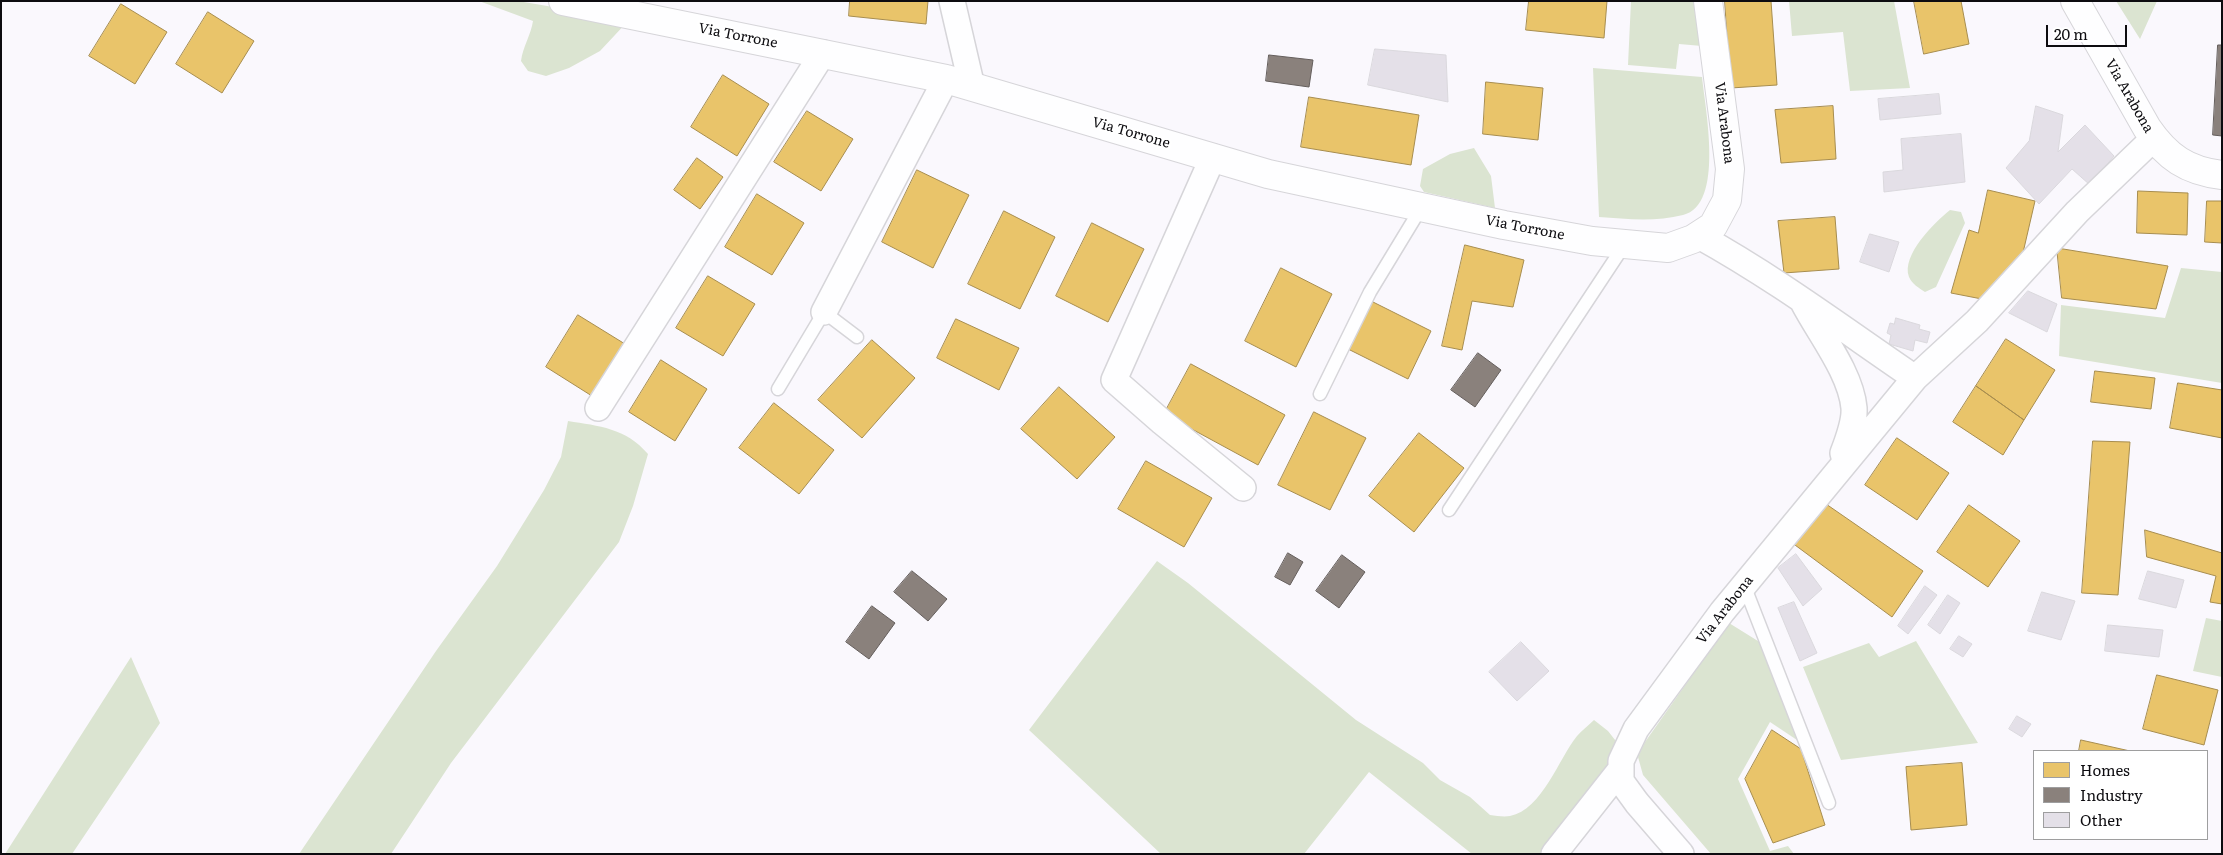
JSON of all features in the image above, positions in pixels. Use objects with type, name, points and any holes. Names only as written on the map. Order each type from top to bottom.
[{"type":"main road","name":"Via Torrone","points":[[563,1],[946,79],[1268,174],[1421,208],[1592,241],[1668,248],[1699,236]]},
{"type":"main road","name":"Via Arabona","points":[[1699,236],[1713,226],[1727,200],[1730,168],[1708,1]]},
{"type":"main road","name":"Via Arabona","points":[[2075,1],[2159,146],[2180,163],[2199,172],[2222,175]]},
{"type":"street","points":[[952,1],[972,86]]},
{"type":"street","points":[[598,408],[822,53]]},
{"type":"street","points":[[824,312],[946,79]]},
{"type":"street","name":"Via Arabona","points":[[1554,854],[1621,768],[1621,762],[1636,729],[1722,612],[1845,460],[1915,378],[1977,321],[2077,212],[2154,138]]},
{"type":"street","points":[[1213,157],[1114,380],[1243,488]]},
{"type":"street","points":[[1699,236],[1751,265],[1800,297],[1915,378]]},
{"type":"street","points":[[1800,297],[1840,367],[1851,396],[1854,414],[1843,453],[1845,460]]},
{"type":"street","points":[[1621,768],[1621,782],[1636,803],[1681,854]]},
{"type":"lane","points":[[1320,394],[1370,292],[1421,208]]},
{"type":"lane","points":[[1449,510],[1625,244]]},
{"type":"lane","points":[[778,389],[824,312],[857,337]]},
{"type":"lane","points":[[1744,585],[1829,803]]},
{"type":"green space","points":[[479,1],[518,1],[629,20],[600,51],[569,68],[546,76],[528,71],[521,61],[533,21]]},
{"type":"green space","points":[[1631,1],[1694,1],[1702,46],[1679,44],[1676,69],[1628,65]]},
{"type":"green space","points":[[1789,1],[1894,1],[1910,88],[1850,91],[1843,32],[1792,36]]},
{"type":"green space","points":[[2116,1],[2157,1],[2140,39]]},
{"type":"green space","points":[[1593,68],[1702,77],[1709,154],[1708,175],[1704,194],[1696,207],[1683,215],[1662,219],[1599,217]]},
{"type":"green space","points":[[1474,148],[1491,176],[1495,208],[1424,192],[1420,186],[1423,169],[1450,154]]},
{"type":"green space","points":[[1950,210],[1961,212],[1965,223],[1936,287],[1925,292],[1914,284],[1909,277],[1910,259],[1928,231]]},
{"type":"green space","points":[[2181,268],[2222,272],[2222,383],[2059,356],[2061,305],[2165,318]]},
{"type":"green space","points":[[568,421],[621,433],[640,445],[648,454],[633,506],[619,542],[451,763],[391,854],[299,854],[436,651],[497,566],[544,490],[561,457]]},
{"type":"green space","points":[[1157,561],[1188,583],[1356,720],[1423,763],[1440,780],[1470,797],[1490,815],[1510,816],[1521,812],[1531,804],[1541,794],[1577,736],[1594,720],[1608,731],[1619,745],[1616,769],[1555,854],[1472,854],[1369,772],[1304,854],[1161,854],[1029,730]]},
{"type":"green space","points":[[2206,618],[2222,621],[2222,677],[2193,671]]},
{"type":"green space","points":[[1729,623],[1766,646],[1800,742],[1770,722],[1738,779],[1770,851],[1788,846],[1794,854],[1711,854],[1643,775],[1638,757],[1645,742]]},
{"type":"green space","points":[[1916,641],[1978,743],[1841,760],[1803,667],[1869,643],[1879,657]]},
{"type":"green space","points":[[131,657],[160,723],[72,854],[5,854]]},
{"type":"building: Homes","points":[[850,1],[928,1],[926,24],[849,16]]},
{"type":"building: Homes","points":[[1529,1],[1607,1],[1604,38],[1526,30]]},
{"type":"building: Homes","points":[[1725,1],[1771,1],[1777,85],[1731,88]]},
{"type":"building: Homes","points":[[1914,1],[1961,1],[1969,44],[1924,54]]},
{"type":"building: Homes","points":[[121,4],[167,32],[135,84],[89,56]]},
{"type":"building: Homes","points":[[208,12],[254,41],[222,93],[176,64]]},
{"type":"building: Homes","points":[[723,75],[769,104],[737,156],[691,127]]},
{"type":"building: Homes","points":[[1486,82],[1543,88],[1538,140],[1483,134]]},
{"type":"building: Homes","points":[[1309,97],[1419,115],[1411,165],[1301,147]]},
{"type":"building: Homes","points":[[1833,106],[1836,159],[1781,163],[1775,110]]},
{"type":"building: Homes","points":[[807,111],[853,139],[821,191],[774,162]]},
{"type":"building: Homes","points":[[697,158],[723,177],[700,209],[674,190]]},
{"type":"building: Homes","points":[[917,170],[969,195],[933,268],[882,242]]},
{"type":"building: Homes","points":[[1988,190],[2035,201],[2022,257],[1987,300],[1951,293],[1969,230],[1978,233]]},
{"type":"building: Homes","points":[[2138,191],[2188,193],[2187,235],[2137,233]]},
{"type":"building: Homes","points":[[757,194],[804,223],[772,275],[725,247]]},
{"type":"building: Homes","points":[[2207,201],[2222,201],[2222,243],[2205,242]]},
{"type":"building: Homes","points":[[1004,211],[1055,237],[1020,309],[968,284]]},
{"type":"building: Homes","points":[[1835,217],[1839,269],[1784,273],[1778,221]]},
{"type":"building: Homes","points":[[1092,223],[1144,249],[1108,322],[1056,296]]},
{"type":"building: Homes","points":[[1465,245],[1524,260],[1513,307],[1472,301],[1462,350],[1442,346]]},
{"type":"building: Homes","points":[[2057,248],[2168,266],[2156,309],[2062,298]]},
{"type":"building: Homes","points":[[1281,268],[1332,294],[1296,367],[1245,341]]},
{"type":"building: Homes","points":[[708,276],[755,304],[723,356],[676,328]]},
{"type":"building: Homes","points":[[1369,300],[1431,331],[1408,379],[1346,348]]},
{"type":"building: Homes","points":[[578,315],[625,344],[592,396],[546,367]]},
{"type":"building: Homes","points":[[956,319],[1019,348],[999,390],[937,358]]},
{"type":"building: Homes","points":[[2006,339],[2055,370],[2024,420],[1976,386]]},
{"type":"building: Homes","points":[[872,340],[915,378],[862,438],[818,400]]},
{"type":"building: Homes","points":[[661,360],[707,389],[675,441],[629,412]]},
{"type":"building: Homes","points":[[1191,364],[1285,415],[1258,465],[1164,414]]},
{"type":"building: Homes","points":[[2095,371],[2155,378],[2151,409],[2091,402]]},
{"type":"building: Homes","points":[[2178,383],[2222,390],[2222,438],[2170,428]]},
{"type":"building: Homes","points":[[1976,386],[2024,420],[2003,455],[1953,422]]},
{"type":"building: Homes","points":[[1059,387],[1115,437],[1077,479],[1021,429]]},
{"type":"building: Homes","points":[[774,403],[834,450],[799,494],[739,448]]},
{"type":"building: Homes","points":[[1314,412],[1366,438],[1330,510],[1278,485]]},
{"type":"building: Homes","points":[[1419,433],[1464,468],[1414,532],[1369,496]]},
{"type":"building: Homes","points":[[1897,438],[1949,473],[1917,520],[1865,485]]},
{"type":"building: Homes","points":[[2093,441],[2130,442],[2118,595],[2082,593]]},
{"type":"building: Homes","points":[[1146,461],[1212,498],[1184,547],[1118,509]]},
{"type":"building: Homes","points":[[1826,504],[1923,571],[1892,617],[1795,545]]},
{"type":"building: Homes","points":[[1969,505],[2020,541],[1988,587],[1937,552]]},
{"type":"building: Homes","points":[[2145,530],[2222,553],[2222,604],[2210,602],[2216,576],[2147,557]]},
{"type":"building: Homes","points":[[2157,675],[2218,690],[2204,745],[2143,729]]},
{"type":"building: Homes","points":[[1772,730],[1801,749],[1825,825],[1773,843],[1745,779]]},
{"type":"building: Homes","points":[[2081,740],[2126,750],[2079,750]]},
{"type":"building: Homes","points":[[1962,763],[1967,825],[1911,830],[1906,767]]},
{"type":"building: Industry","points":[[2218,45],[2222,45],[2222,136],[2213,135]]},
{"type":"building: Industry","points":[[1269,55],[1313,60],[1309,87],[1266,81]]},
{"type":"building: Industry","points":[[1478,353],[1501,370],[1475,407],[1451,390]]},
{"type":"building: Industry","points":[[1288,553],[1303,562],[1290,585],[1275,577]]},
{"type":"building: Industry","points":[[1342,555],[1365,572],[1339,608],[1316,591]]},
{"type":"building: Industry","points":[[912,571],[947,599],[928,621],[894,592]]},
{"type":"building: Industry","points":[[872,606],[895,623],[869,659],[846,642]]},
{"type":"building: Other","points":[[1375,49],[1446,55],[1448,102],[1368,85]]},
{"type":"building: Other","points":[[1939,94],[1941,114],[1880,120],[1878,99]]},
{"type":"building: Other","points":[[2036,106],[2063,115],[2058,152],[2085,125],[2114,156],[2090,185],[2072,169],[2039,204],[2006,168],[2029,141]]},
{"type":"building: Other","points":[[1961,134],[1965,182],[1884,192],[1883,172],[1903,170],[1901,139]]},
{"type":"building: Other","points":[[1870,234],[1899,242],[1889,272],[1860,262]]},
{"type":"building: Other","points":[[2028,291],[2057,304],[2047,332],[2009,313]]},
{"type":"building: Other","points":[[1896,318],[1920,325],[1919,329],[1930,332],[1927,343],[1915,340],[1913,351],[1889,344],[1891,335],[1887,333],[1890,323],[1894,324]]},
{"type":"building: Other","points":[[1796,554],[1822,589],[1803,606],[1778,568]]},
{"type":"building: Other","points":[[2148,571],[2184,580],[2176,608],[2139,599]]},
{"type":"building: Other","points":[[1925,586],[1937,595],[1908,634],[1898,626]]},
{"type":"building: Other","points":[[2042,592],[2075,601],[2061,640],[2028,631]]},
{"type":"building: Other","points":[[1948,595],[1960,603],[1940,634],[1928,625]]},
{"type":"building: Other","points":[[1794,602],[1817,653],[1800,661],[1778,608]]},
{"type":"building: Other","points":[[2108,625],[2163,630],[2159,657],[2105,651]]},
{"type":"building: Other","points":[[1959,636],[1972,644],[1963,657],[1950,649]]},
{"type":"building: Other","points":[[1521,642],[1549,671],[1517,701],[1489,672]]},
{"type":"building: Other","points":[[2017,716],[2031,724],[2022,737],[2009,729]]}]
